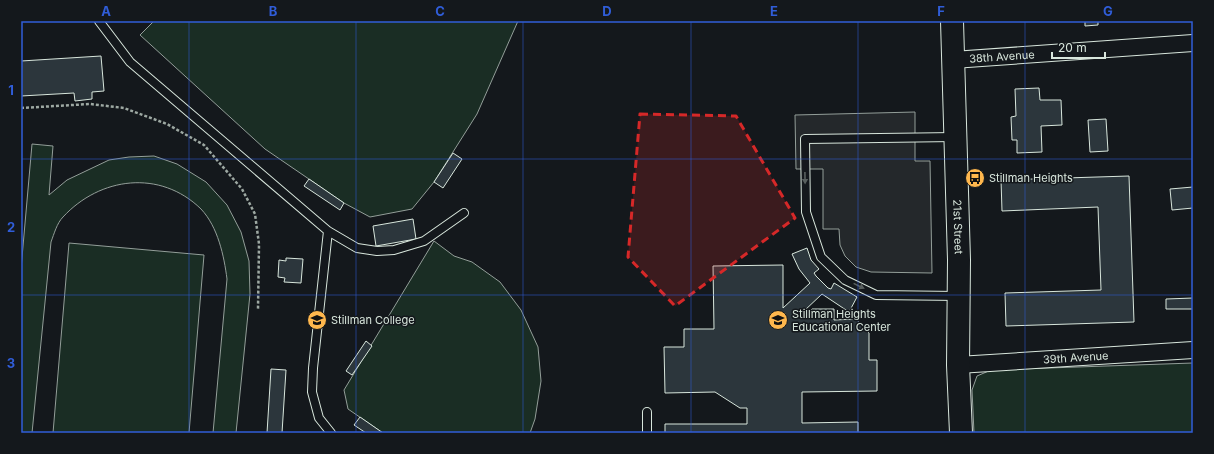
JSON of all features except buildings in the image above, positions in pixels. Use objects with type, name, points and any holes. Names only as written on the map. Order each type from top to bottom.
[{"type":"street","name":"21st Street","points":[[952,21],[956,137],[958,365],[961,433]]},
{"type":"street","name":"38th Avenue","points":[[953,60],[1193,43]]},
{"type":"street","name":"39th Avenue","points":[[958,365],[1193,350]]},
{"type":"lane","points":[[99,21],[130,62],[328,230],[357,248],[376,251],[394,250],[424,241],[464,213]]},
{"type":"lane","points":[[956,137],[805,139],[806,212],[821,257],[845,280],[876,295],[958,296]]},
{"type":"lane","points":[[328,230],[313,368],[312,392],[319,418],[331,433]]},
{"type":"lane","points":[[647,412],[647,433]]},
{"type":"path","points":[[21,108],[90,104],[124,108],[167,124],[204,144],[242,189],[255,214],[259,244],[258,309]]},
{"type":"highlighted area","points":[[640,114],[736,116],[795,218],[675,306],[628,257]]},
{"type":"green space","points":[[154,21],[518,21],[477,114],[434,182],[412,209],[370,217],[344,203],[265,149],[140,35]]},
{"type":"green space","points":[[32,144],[53,146],[49,195],[67,180],[109,160],[129,157],[154,156],[177,164],[206,182],[227,205],[241,232],[249,261],[250,294],[236,433],[213,433],[227,279],[222,251],[216,233],[207,216],[185,196],[167,188],[149,183],[130,183],[112,186],[94,193],[78,204],[59,222],[51,242],[32,433],[21,433],[21,269]]},
{"type":"green space","points":[[434,241],[454,256],[472,262],[500,282],[521,310],[538,347],[541,381],[535,419],[530,433],[383,433],[348,409],[344,390]]},
{"type":"green space","points":[[69,243],[204,255],[189,433],[53,433]]},
{"type":"green space","points":[[1193,363],[1193,433],[974,433],[972,390],[977,376],[991,370]]},
{"type":"shaded area","points":[[915,112],[915,161],[930,161],[932,273],[871,272],[856,267],[845,256],[840,245],[839,229],[823,229],[823,169],[796,169],[795,115]]},
{"type":"place","name":"Stillman Heights","points":[[975,178]]},
{"type":"place","name":"Stillman College","points":[[317,320]]},
{"type":"place","name":"Stillman Heights Educational Center","points":[[778,320]]}]
